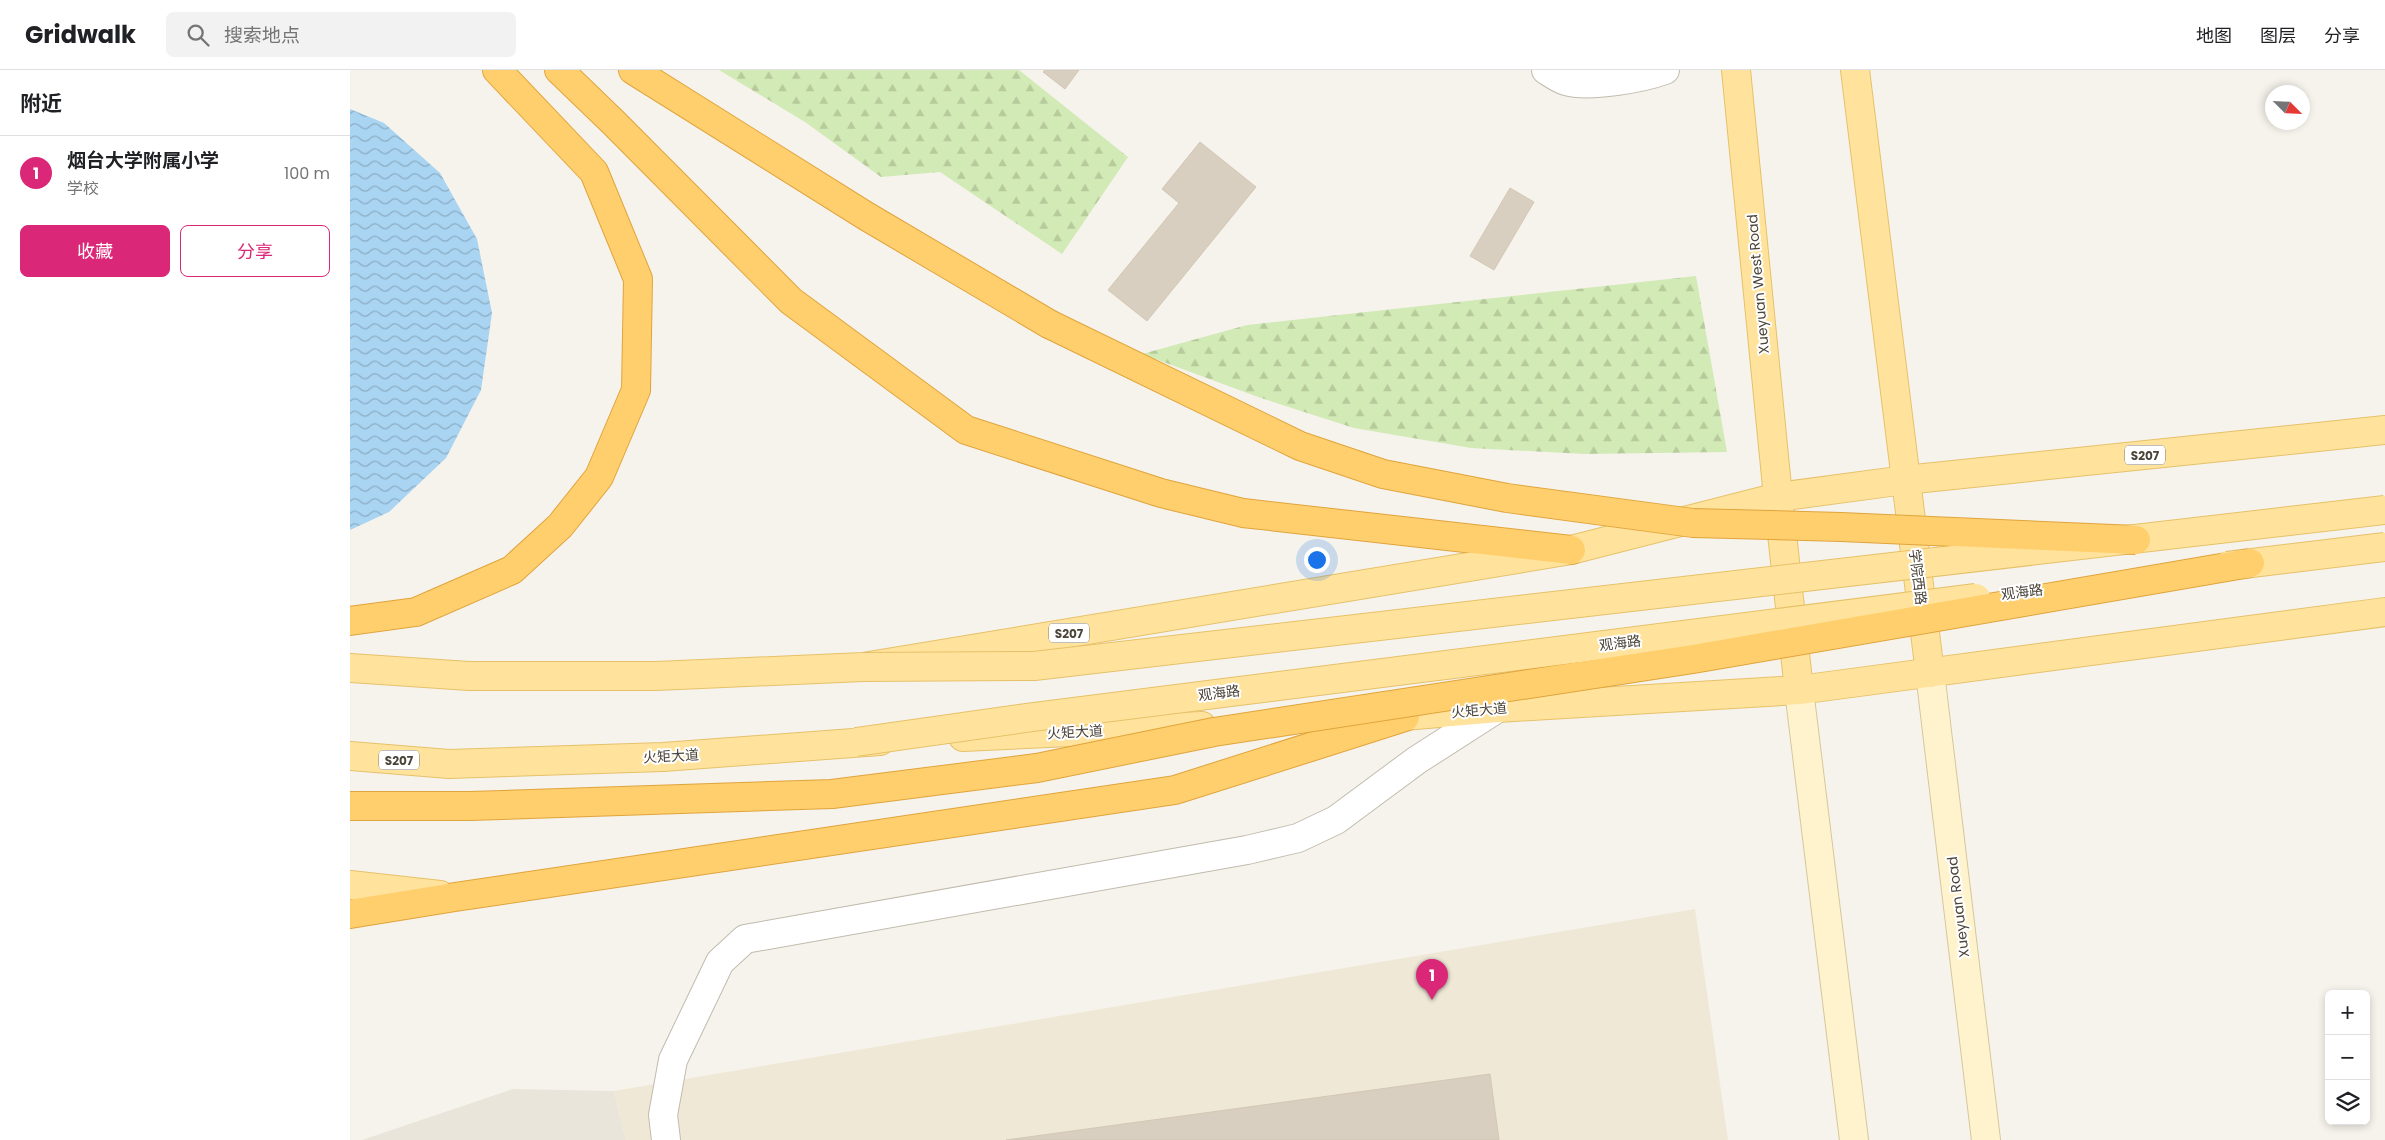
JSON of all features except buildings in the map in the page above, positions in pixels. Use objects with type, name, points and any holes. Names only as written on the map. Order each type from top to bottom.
[{"type":"highway","points":[[350,621],[416,612],[512,570],[560,526],[599,477],[636,390],[638,279],[594,172],[497,70]]},
{"type":"highway","points":[[559,70],[790,301],[966,430],[1161,493],[1243,513],[1571,550]]},
{"type":"highway","points":[[633,70],[866,216],[1049,324],[1300,446],[1383,474],[1507,498],[1693,523],[1841,527],[2136,540]]},
{"type":"highway","points":[[350,806],[470,806],[832,794],[1037,768],[1214,732],[1692,659],[2250,563]]},
{"type":"highway","points":[[350,914],[1176,790],[1405,717]]},
{"type":"main road","name":"Xueyuan West Road","points":[[1736,70],[1778,497]]},
{"type":"main road","points":[[1855,70],[1905,480]]},
{"type":"main road","name":"S207","points":[[350,668],[469,676],[656,676],[863,667],[1571,550],[1778,497],[1905,480],[2385,430]]},
{"type":"main road","name":"学院西路","points":[[1905,480],[1930,674]]},
{"type":"main road","points":[[1778,497],[1854,1140]]},
{"type":"main road","points":[[863,667],[1034,666],[2385,510]]},
{"type":"main road","name":"观海路","points":[[856,742],[1034,717],[2385,547]]},
{"type":"main road","name":"S207","points":[[1800,690],[2385,612]]},
{"type":"main road","name":"Xueyuan Road","points":[[1930,674],[1986,1140]]},
{"type":"main road","name":"火矩大道","points":[[350,756],[458,764],[663,757],[856,742],[1405,717],[1498,708],[1800,690]]},
{"type":"main road","points":[[350,885],[454,897]]},
{"type":"street","points":[[1546,70],[1565,81],[1584,84],[1653,74],[1665,70]]},
{"type":"street","points":[[666,1140],[663,1114],[672,1060],[720,962],[745,939],[1247,850],[1298,838],[1336,820],[1417,760],[1498,708]]},
{"type":"shaded area","points":[[1695,909],[1728,1140],[626,1140],[614,1091]]},
{"type":"shaded area","points":[[513,1089],[614,1091],[626,1140],[362,1140]]},
{"type":"green space","points":[[719,70],[1019,70],[1128,157],[1062,254],[940,172],[881,177],[805,122]]},
{"type":"green space","points":[[1696,276],[1727,452],[1585,454],[1471,448],[1354,428],[1258,397],[1142,354],[1247,325]]},
{"type":"water","points":[[350,109],[384,123],[440,173],[477,239],[492,313],[481,390],[446,458],[389,512],[350,530]]},
{"type":"place","name":"烟台大学附属小学","points":[[1432,1000]]}]
